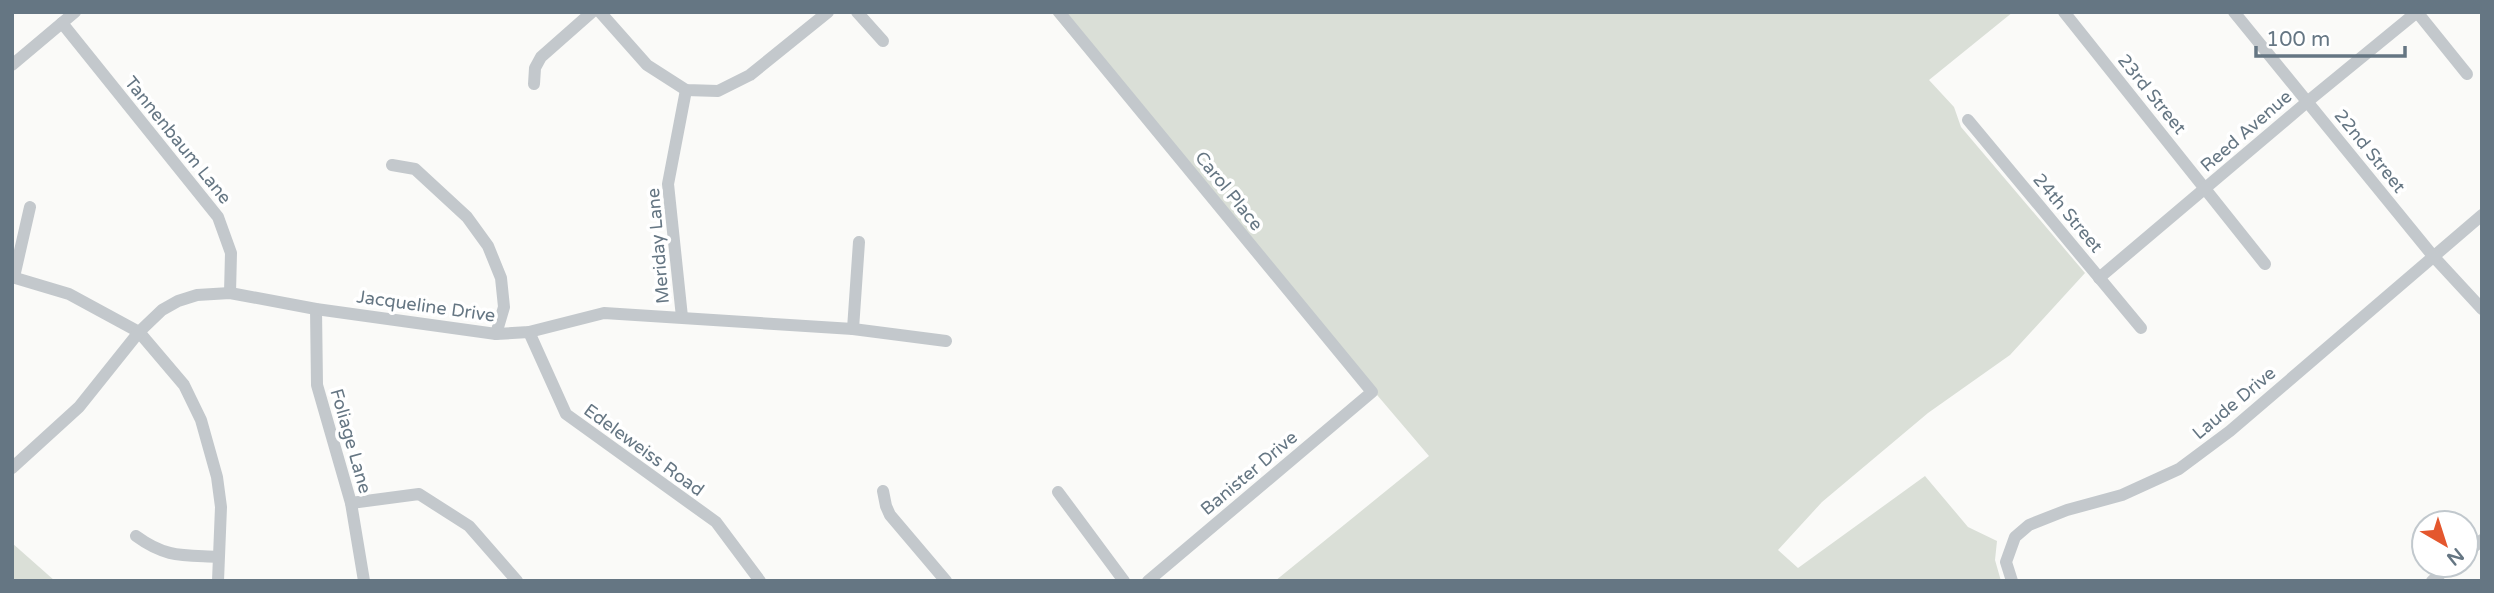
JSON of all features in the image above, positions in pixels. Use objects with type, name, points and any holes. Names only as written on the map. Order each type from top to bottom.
[{"type":"street","points":[[12,65],[75,12]]},
{"type":"street","points":[[534,84],[535,68],[541,57],[592,12]]},
{"type":"street","points":[[600,12],[647,65],[686,90],[718,91],[750,75],[828,12]]},
{"type":"street","points":[[857,12],[883,41]]},
{"type":"street","name":"Carol Place","points":[[1059,12],[1372,393]]},
{"type":"street","name":"23rd Street","points":[[2064,12],[2265,264]]},
{"type":"street","name":"22nd Street","points":[[2234,12],[2433,256],[2482,309]]},
{"type":"street","points":[[2417,12],[2467,74]]},
{"type":"street","name":"Reed Avenue","points":[[2099,278],[2417,12]]},
{"type":"street","name":"Tannenbaum Lane","points":[[62,23],[218,217],[231,253],[230,293]]},
{"type":"street","name":"Meriday Lane","points":[[682,317],[668,184],[686,90]]},
{"type":"street","name":"24th Street","points":[[1968,120],[2141,328]]},
{"type":"street","points":[[392,165],[415,169],[467,217],[488,246],[501,278],[504,307],[496,334]]},
{"type":"street","points":[[30,207],[13,277],[69,295],[139,332],[184,385],[211,449],[221,507],[218,581]]},
{"type":"street","name":"Laude Drive","points":[[2012,581],[2006,562],[2015,537],[2029,525],[2067,510],[2122,495],[2179,469],[2230,432],[2482,215]]},
{"type":"street","points":[[853,329],[859,242]]},
{"type":"street","name":"Jacqueline Drive","points":[[12,468],[79,407],[139,332],[162,310],[197,295],[230,293],[316,309],[496,334],[529,332],[604,313],[853,329],[946,341]]},
{"type":"street","name":"Foliage Lane","points":[[316,309],[317,385],[351,503],[364,581]]},
{"type":"street","name":"Edeleweiss Road","points":[[529,332],[566,414],[716,522],[761,581]]},
{"type":"street","name":"Banister Drive","points":[[1148,581],[1372,393]]},
{"type":"street","points":[[883,491],[890,515],[946,581]]},
{"type":"street","points":[[1058,492],[1124,581]]},
{"type":"street","points":[[351,503],[419,494],[470,526],[517,581]]},
{"type":"street","points":[[136,536],[167,554],[218,556]]},
{"type":"shaded area","points":[[1051,12],[2013,12],[1929,80],[1954,107],[1961,127],[2085,273],[2010,355],[1928,413],[1822,502],[1778,550],[1798,568],[1925,476],[1968,527],[1997,541],[1995,560],[2001,581],[1275,581],[1429,456]]},
{"type":"shaded area","points":[[12,543],[55,581],[12,581]]}]
